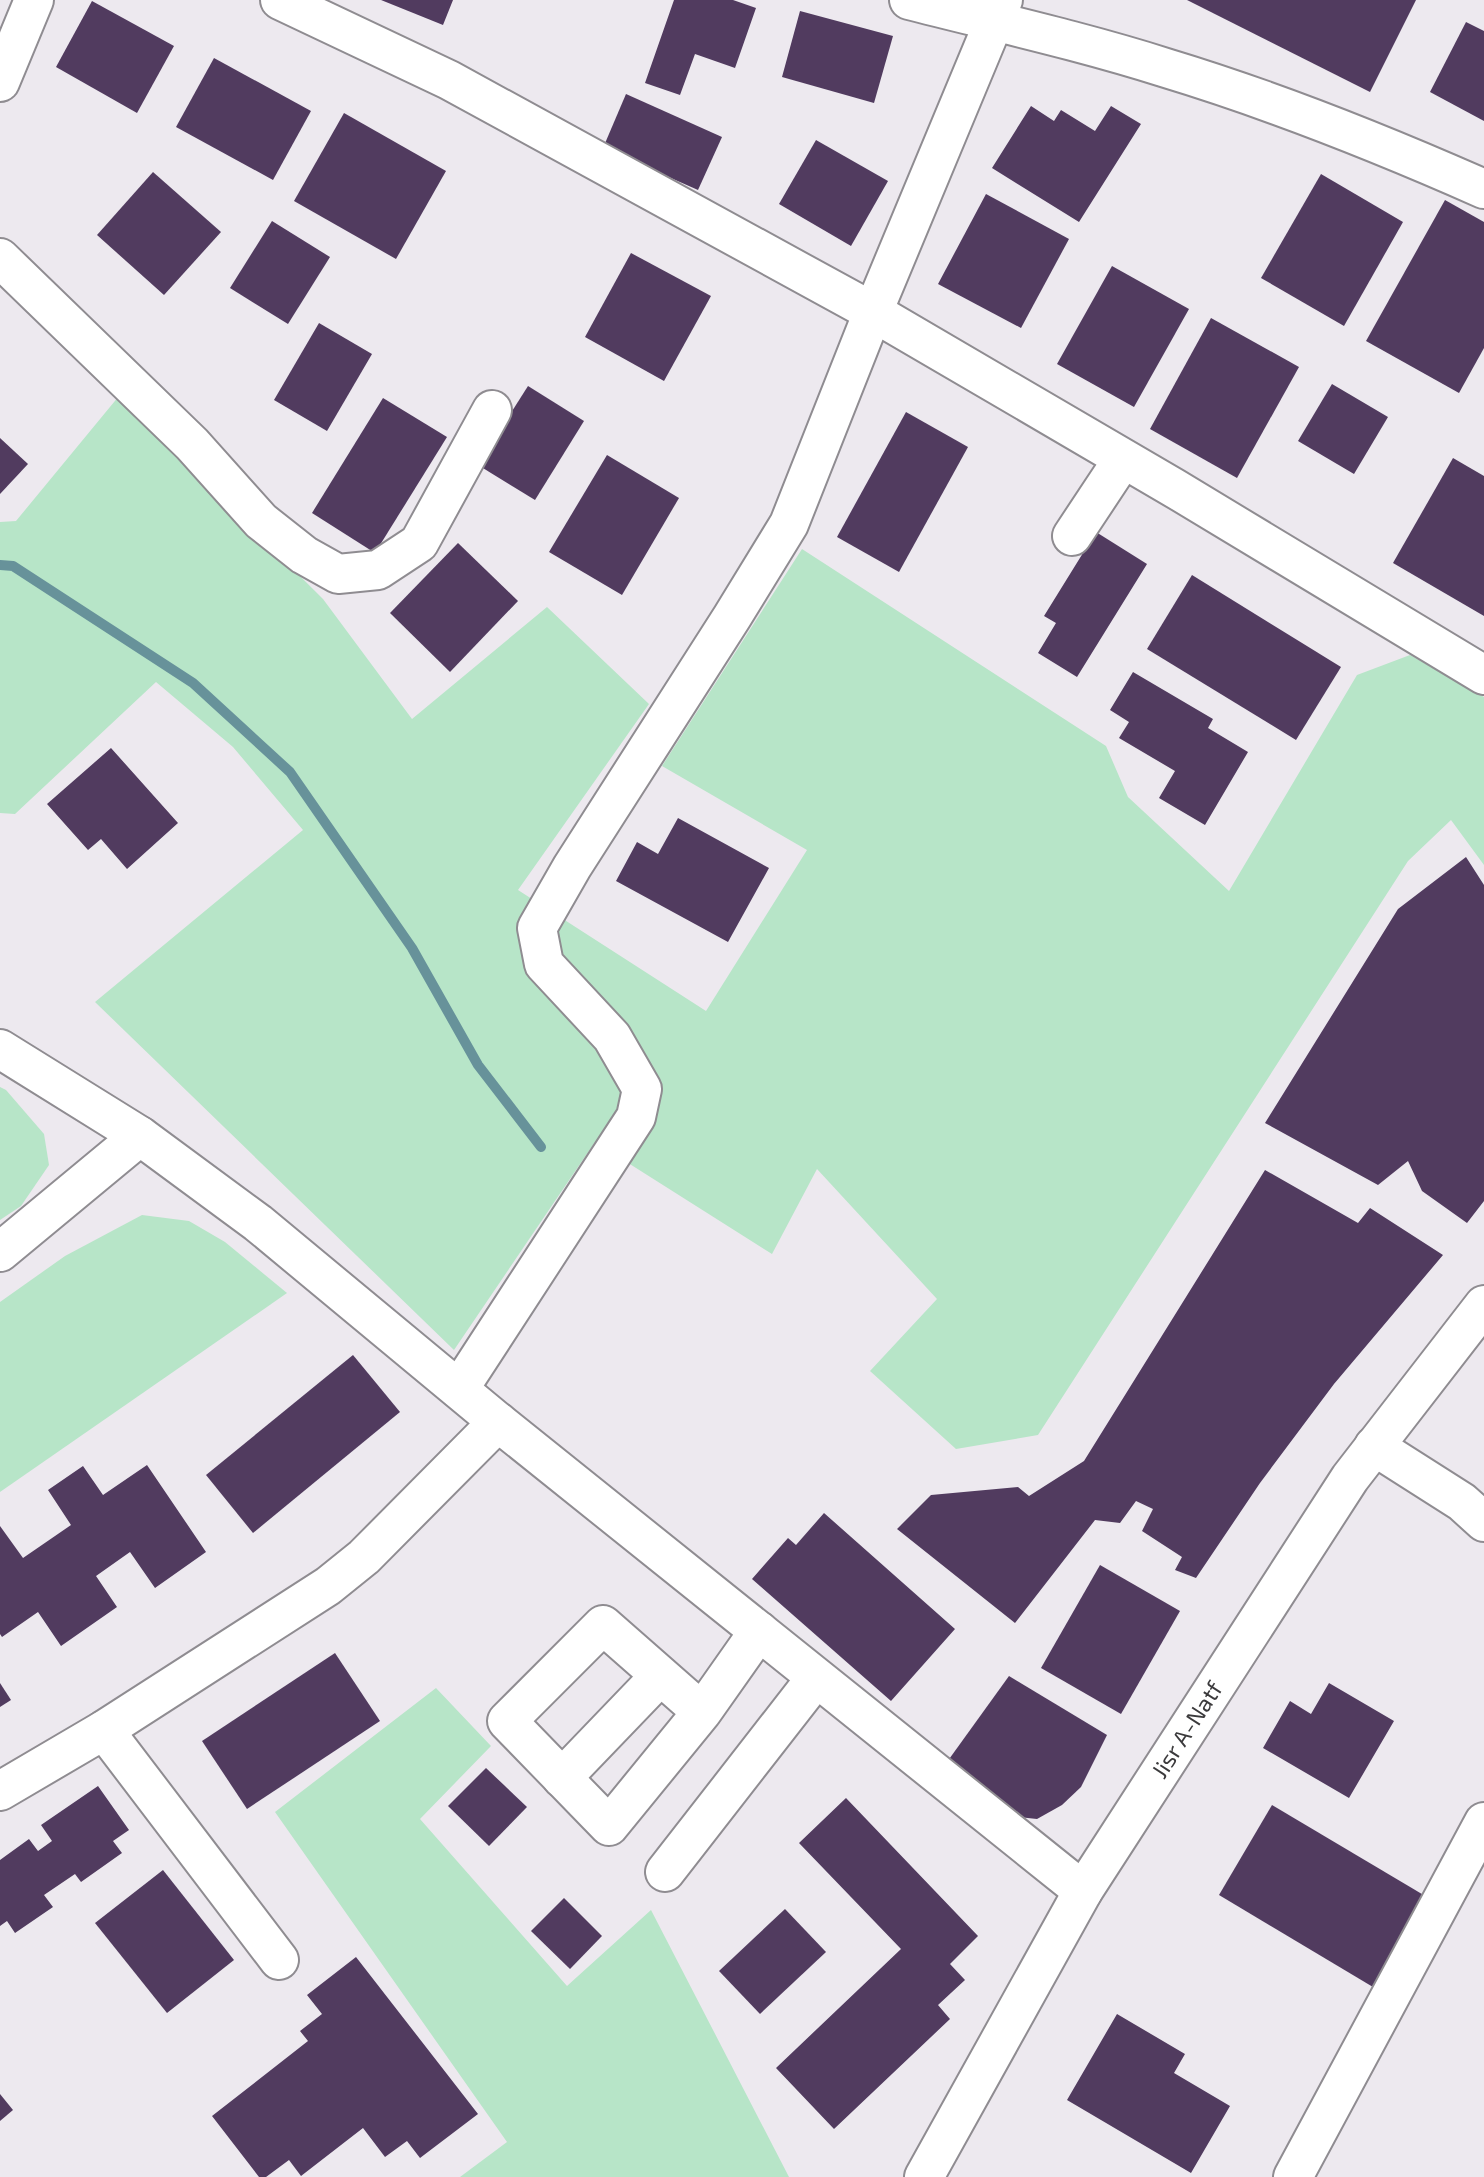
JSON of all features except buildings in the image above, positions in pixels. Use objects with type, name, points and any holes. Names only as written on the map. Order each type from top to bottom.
[{"type":"street","points":[[0,82],[34,0]]},
{"type":"street","points":[[280,0],[449,80],[873,312],[1484,675]]},
{"type":"street","points":[[909,0],[999,10],[1320,119],[1484,189]]},
{"type":"street","points":[[459,1389],[636,1117],[642,1089],[612,1037],[544,964],[537,928],[572,867],[789,524],[873,312],[999,10]]},
{"type":"street","points":[[0,258],[192,444],[261,521],[304,555],[338,575],[378,570],[419,543],[492,410]]},
{"type":"street","points":[[1072,536],[1123,459]]},
{"type":"street","points":[[0,1049],[140,1136],[258,1223],[498,1422],[1083,1891]]},
{"type":"street","points":[[0,1252],[140,1136]]},
{"type":"street","name":"Jisr A-Natf","points":[[924,2177],[1083,1891],[1350,1478],[1484,1305]]},
{"type":"street","points":[[0,1791],[104,1730],[328,1587],[373,1549],[498,1422]]},
{"type":"street","points":[[1374,1446],[1462,1502],[1484,1522]]},
{"type":"street","points":[[702,1712],[603,1625],[507,1721],[609,1826],[702,1712],[759,1631]]},
{"type":"street","points":[[562,1778],[660,1676]]},
{"type":"street","points":[[665,1872],[816,1678]]},
{"type":"street","points":[[104,1730],[279,1960]]},
{"type":"street","points":[[1293,2177],[1484,1822]]},
{"type":"green space","points":[[119,396],[323,599],[412,719],[547,607],[649,704],[518,890],[706,1011],[807,850],[662,766],[802,549],[1106,746],[1128,797],[1229,891],[1357,675],[1410,655],[1484,697],[1484,865],[1451,820],[1408,861],[1038,1435],[956,1449],[870,1371],[937,1299],[817,1169],[772,1254],[595,1142],[454,1350],[95,1002],[303,830],[233,747],[156,682],[15,814],[0,813],[0,522],[16,521]]},
{"type":"green space","points":[[0,1087],[6,1090],[44,1134],[49,1165],[21,1206],[0,1220]]},
{"type":"green space","points":[[142,1215],[189,1221],[225,1242],[287,1293],[0,1492],[0,1302],[65,1256]]},
{"type":"green space","points":[[436,1688],[491,1746],[420,1819],[567,1986],[651,1910],[789,2177],[460,2177],[507,2142],[275,1812]]},
{"type":"waterway","points":[[0,565],[13,566],[193,683],[290,772],[412,948],[478,1065],[541,1147]]}]
